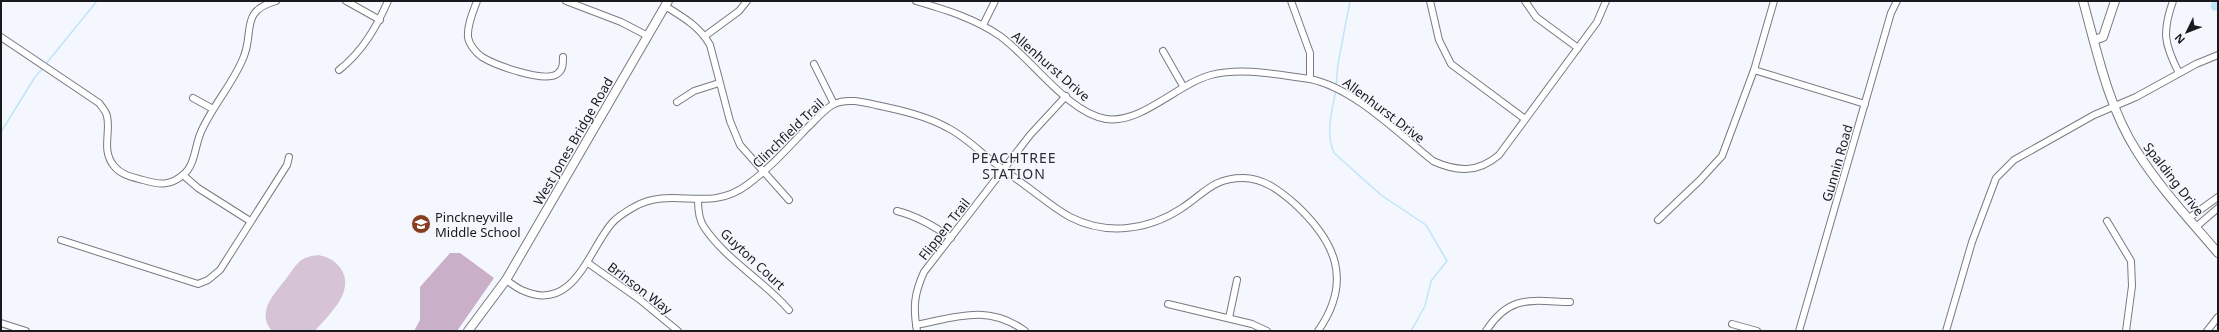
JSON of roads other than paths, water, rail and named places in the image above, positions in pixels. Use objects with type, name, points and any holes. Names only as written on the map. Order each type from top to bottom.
[{"type":"street","points":[[1,37],[99,103],[107,115],[107,152],[109,159],[120,172],[150,182],[166,185],[183,175],[190,166],[201,132],[245,55],[251,19],[257,10],[265,4],[276,1]]},
{"type":"street","points":[[346,1],[380,20]]},
{"type":"street","points":[[339,70],[360,50],[380,20],[388,1]]},
{"type":"street","points":[[476,1],[470,21],[468,36],[475,51],[481,56],[518,72],[551,77],[558,73],[562,67],[563,57]]},
{"type":"street","points":[[566,1],[621,22],[648,36]]},
{"type":"street","points":[[705,36],[739,11],[747,1]]},
{"type":"street","name":"Allenhurst Drive","points":[[916,1],[966,17],[982,25],[1000,37],[1066,96],[1090,114],[1107,119],[1126,117],[1145,110],[1183,86],[1209,76],[1229,72],[1310,79],[1327,83],[1347,94],[1433,161],[1448,168],[1467,170],[1488,164],[1499,155],[1597,22],[1606,1]]},
{"type":"street","points":[[982,25],[994,1]]},
{"type":"street","points":[[1291,1],[1310,53],[1310,79]]},
{"type":"street","points":[[1430,1],[1439,40],[1451,64],[1525,120]]},
{"type":"street","points":[[1525,1],[1536,17],[1578,48]]},
{"type":"street","points":[[1658,220],[1700,180],[1722,156],[1754,70],[1774,1]]},
{"type":"street","name":"Gunnin Road","points":[[1799,331],[1891,13],[1897,1]]},
{"type":"street","name":"Spalding Drive","points":[[2083,1],[2114,106],[2136,150],[2218,253]]},
{"type":"street","points":[[2094,40],[2103,36],[2115,1]]},
{"type":"street","points":[[2173,1],[2167,20],[2165,36],[2169,53],[2179,74]]},
{"type":"street","points":[[667,3],[696,26],[705,36],[714,59],[724,101],[740,145],[763,173],[789,200]]},
{"type":"street","name":"West Jones Bridge Road","points":[[468,331],[506,280],[667,3]]},
{"type":"street","points":[[1163,51],[1183,86]]},
{"type":"street","points":[[1946,331],[1972,242],[1996,178],[2014,160],[2087,118],[2136,97],[2218,55]]},
{"type":"street","points":[[814,64],[834,104]]},
{"type":"street","points":[[1754,70],[1865,104]]},
{"type":"street","points":[[677,102],[694,92],[719,83]]},
{"type":"street","name":"Flippen Trail","points":[[916,328],[914,310],[916,291],[924,272],[1030,135],[1066,96]]},
{"type":"street","points":[[193,98],[213,109]]},
{"type":"street","name":"Clinchfield Trail","points":[[506,280],[524,291],[537,295],[549,294],[564,289],[570,285],[588,262],[611,224],[634,207],[649,200],[665,197],[707,200],[734,193],[763,173],[814,121],[834,104],[855,101],[914,115],[942,125],[970,143],[1002,170],[1070,217],[1098,228],[1123,229],[1146,226],[1165,218],[1184,207],[1210,186],[1224,180],[1245,178],[1265,182],[1280,191],[1318,227],[1330,245],[1336,260],[1334,300],[1318,331]]},
{"type":"street","points":[[61,240],[198,284],[208,280],[220,270],[286,165],[289,157]]},
{"type":"street","points":[[183,175],[198,188],[250,221]]},
{"type":"street","points":[[2189,218],[2218,197]]},
{"type":"street","name":"Guyton Court","points":[[698,200],[699,213],[703,226],[725,251],[778,297],[789,310]]},
{"type":"street","points":[[2196,227],[2218,208]]},
{"type":"street","points":[[897,211],[910,214],[934,226],[951,238]]},
{"type":"street","points":[[2107,221],[2131,261],[2132,286],[2126,331]]},
{"type":"street","name":"Brinson Way","points":[[588,262],[639,299],[678,331]]},
{"type":"street","points":[[1229,318],[1237,280]]},
{"type":"street","points":[[1486,331],[1494,319],[1517,302],[1570,302]]},
{"type":"street","points":[[1168,304],[1252,324],[1266,331]]},
{"type":"street","points":[[916,328],[978,314],[999,316],[1025,331]]},
{"type":"street","points":[[2208,331],[2218,317]]},
{"type":"street","points":[[1,323],[26,331]]},
{"type":"street","points":[[1732,324],[1757,331]]},
{"type":"water","points":[[2215,1],[2220,6],[2215,11],[2210,6]]},
{"type":"waterway","points":[[45,65],[97,1]]},
{"type":"waterway","points":[[1336,86],[1338,64],[1350,1]]},
{"type":"waterway","points":[[1,132],[35,77],[43,68]]},
{"type":"waterway","points":[[1336,90],[1330,122],[1331,145],[1334,153],[1381,195],[1426,225],[1447,261],[1431,281],[1425,306],[1411,331]]},
{"type":"place","name":"Pinckneyville Middle School","points":[[421,224]]},
{"type":"district","name":"PEACHTREE STATION","points":[[1014,166]]}]
